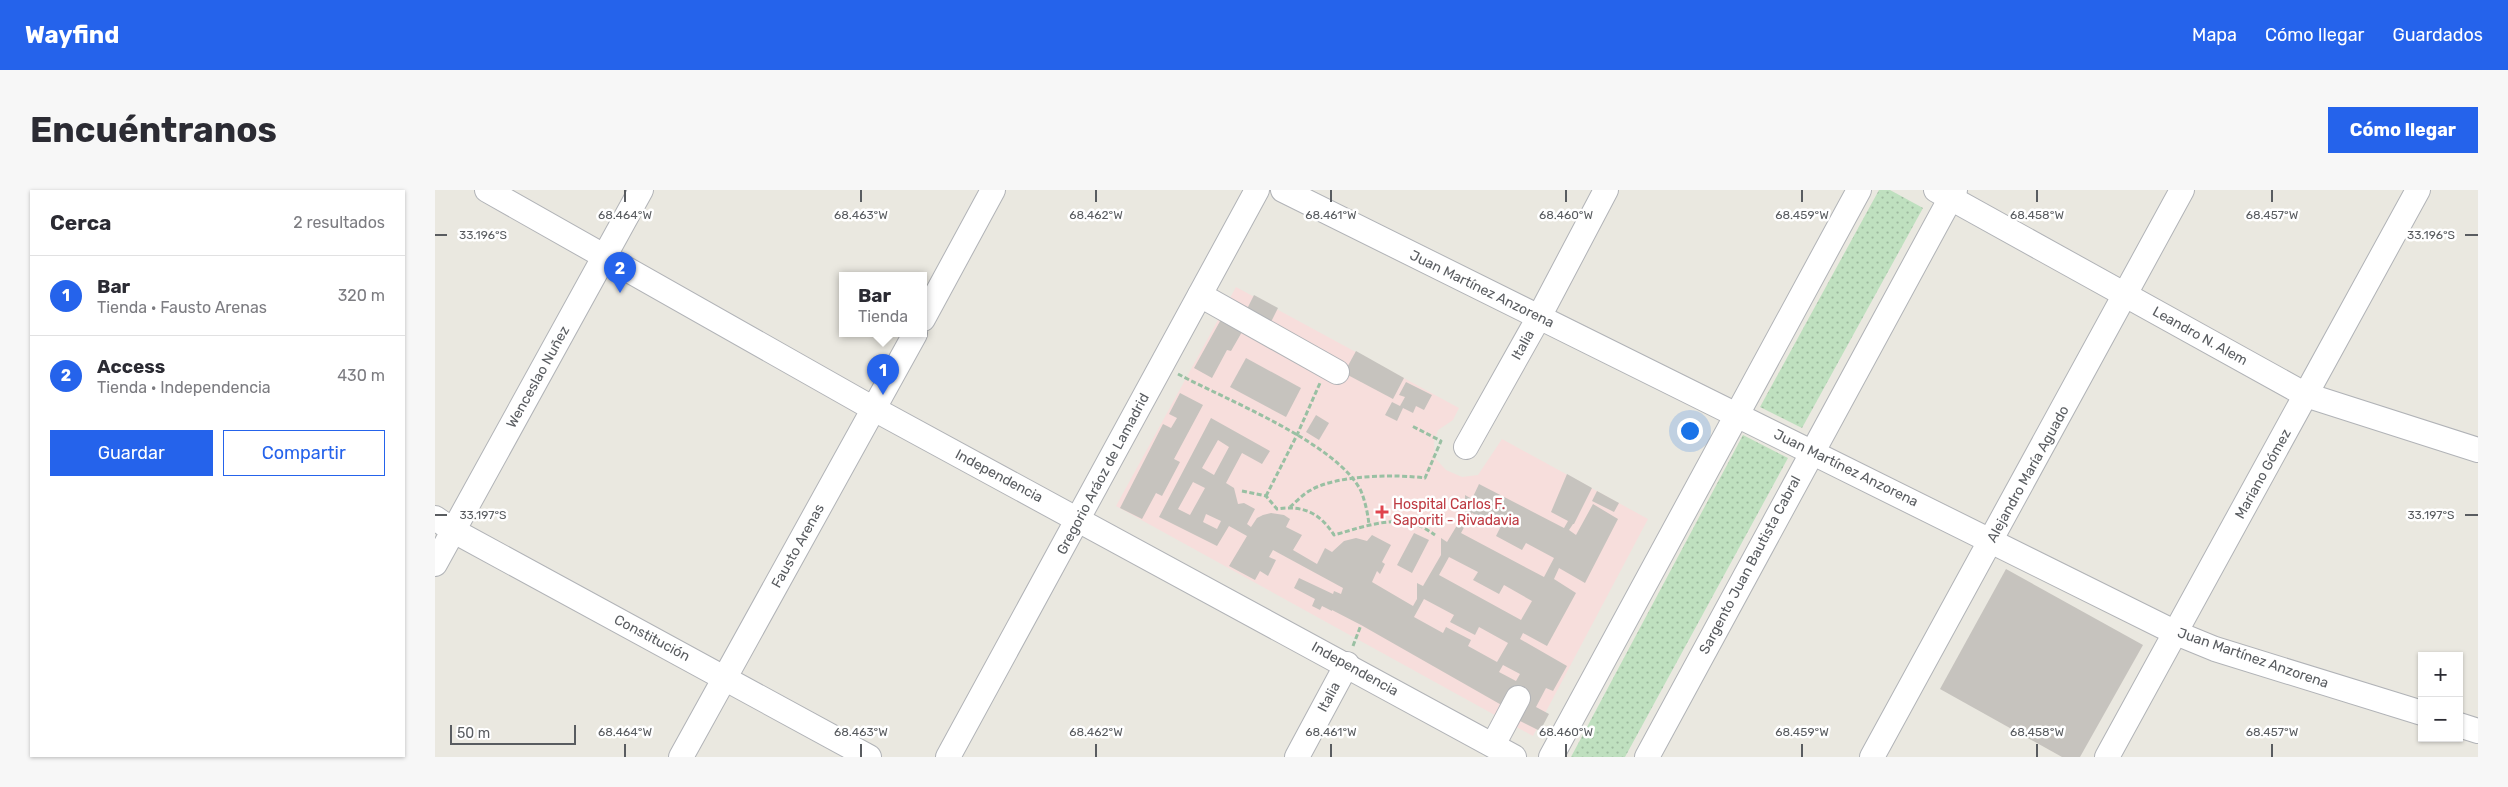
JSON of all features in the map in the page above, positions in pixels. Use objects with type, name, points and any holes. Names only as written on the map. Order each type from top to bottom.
[{"type":"street","name":"Independencia","points":[[487,190],[874,409],[1079,518],[1514,757]]},
{"type":"street","name":"Wenceslao Nuñez","points":[[435,564],[445,524],[641,190]]},
{"type":"street","points":[[927,312],[993,190]]},
{"type":"street","name":"Gregorio Aráoz de Lamadrid","points":[[948,757],[1257,190]]},
{"type":"street","name":"Juan Martínez Anzorena","points":[[1283,190],[2176,633],[2215,649],[2418,712]]},
{"type":"street","name":"Italia","points":[[1466,447],[1539,317],[1606,190]]},
{"type":"street","points":[[1551,757],[1859,190]]},
{"type":"street","name":"Alejandro María Aguado","points":[[1872,757],[1992,541],[2182,190]]},
{"type":"street","name":"Mariano Gómez","points":[[2107,757],[2418,190]]},
{"type":"street","name":"Leandro N. Alem","points":[[1947,193],[2305,395],[2478,450]]},
{"type":"street","name":"Sargento Juan Bautista Cabral","points":[[1647,757],[1947,193]]},
{"type":"street","points":[[1200,295],[1332,369]]},
{"type":"street","name":"Fausto Arenas","points":[[681,757],[913,337]]},
{"type":"street","name":"Constitución","points":[[445,524],[869,757]]},
{"type":"street","name":"Italia","points":[[1297,757],[1347,664]]},
{"type":"street","points":[[1493,745],[1518,698]]},
{"type":"street","points":[[2463,726],[2478,731]]},
{"type":"path","points":[[1162,366],[1321,449],[1352,479],[1361,491],[1369,525]]},
{"type":"path","points":[[1266,496],[1332,369]]},
{"type":"path","points":[[1289,507],[1311,490],[1352,479],[1399,474],[1425,478],[1441,441],[1412,426]]},
{"type":"path","points":[[1242,491],[1266,496],[1277,509],[1289,507],[1306,509],[1316,514],[1334,535],[1369,525],[1404,522],[1415,524],[1435,534]]},
{"type":"shaded area","name":"Hospital Carlos F. Saporiti - Rivadavia","points":[[1236,287],[1459,408],[1453,420],[1438,430],[1434,442],[1435,458],[1446,470],[1462,477],[1478,475],[1502,439],[1648,519],[1533,736],[1116,506]]},
{"type":"green space","points":[[1879,190],[1890,190],[1923,208],[1802,428],[1760,407]]},
{"type":"green space","points":[[1743,435],[1788,458],[1625,757],[1571,757]]},
{"type":"building","points":[[1254,295],[1278,308],[1271,322],[1247,309]]},
{"type":"building","points":[[1224,314],[1246,325],[1231,351],[1227,350],[1212,378],[1194,368]]},
{"type":"building","points":[[1356,351],[1404,378],[1393,399],[1344,373]]},
{"type":"building","points":[[1246,358],[1301,388],[1286,417],[1230,387]]},
{"type":"building","points":[[1406,382],[1432,395],[1424,410],[1416,406],[1413,413],[1403,408],[1397,421],[1385,415],[1392,402],[1400,406],[1405,397],[1399,395]]},
{"type":"building","points":[[1180,393],[1203,405],[1174,459],[1180,462],[1162,496],[1156,493],[1142,519],[1120,508],[1163,424],[1171,428],[1177,418],[1169,414]]},
{"type":"building","points":[[1316,415],[1329,423],[1319,440],[1306,432]]},
{"type":"building","points":[[1211,418],[1270,451],[1262,464],[1242,453],[1226,483],[1234,488],[1238,504],[1244,503],[1255,509],[1247,524],[1251,527],[1257,518],[1271,513],[1284,515],[1290,519],[1286,527],[1302,535],[1293,550],[1317,564],[1325,548],[1332,552],[1344,541],[1356,538],[1367,541],[1372,535],[1391,545],[1382,562],[1385,564],[1380,574],[1377,571],[1372,582],[1413,606],[1417,599],[1417,583],[1423,586],[1441,555],[1441,538],[1447,542],[1465,512],[1465,495],[1472,499],[1479,484],[1564,528],[1568,521],[1551,512],[1567,474],[1592,488],[1574,524],[1569,530],[1576,535],[1593,504],[1618,519],[1585,583],[1559,568],[1554,579],[1576,593],[1547,646],[1523,633],[1520,639],[1567,666],[1553,691],[1546,688],[1536,707],[1549,714],[1540,731],[1516,719],[1505,707],[1361,625],[1322,606],[1320,610],[1312,606],[1315,599],[1294,588],[1299,578],[1333,594],[1334,591],[1341,594],[1343,588],[1273,550],[1269,557],[1276,560],[1268,576],[1260,571],[1255,580],[1229,566],[1247,536],[1229,526],[1217,546],[1159,517]],"holes":[[[1218,440],[1229,447],[1214,475],[1202,468]],[[1193,482],[1205,488],[1190,515],[1178,509]],[[1472,513],[1500,528],[1496,536],[1522,550],[1526,543],[1554,558],[1544,577],[1461,533]],[[1206,514],[1221,521],[1217,529],[1203,522]],[[1449,557],[1478,572],[1473,580],[1499,594],[1504,585],[1532,601],[1521,620],[1439,575]],[[1424,599],[1454,615],[1450,622],[1475,635],[1479,627],[1508,643],[1497,662],[1468,646],[1471,640],[1446,627],[1443,633],[1414,617]],[[1503,665],[1520,674],[1516,681],[1499,672]]]},
{"type":"building","points":[[1597,491],[1619,503],[1614,512],[1592,501]]},
{"type":"building","points":[[1414,533],[1429,540],[1412,573],[1397,565]]},
{"type":"building","points":[[2006,569],[2143,645],[2080,757],[2062,757],[1940,689]]},
{"type":"place","name":"Access","points":[[620,293]]},
{"type":"place","name":"Bar","points":[[883,395]]},
{"type":"place","name":"Hospital Carlos F. Saporiti - Rivadavia","points":[[1382,512]]}]
